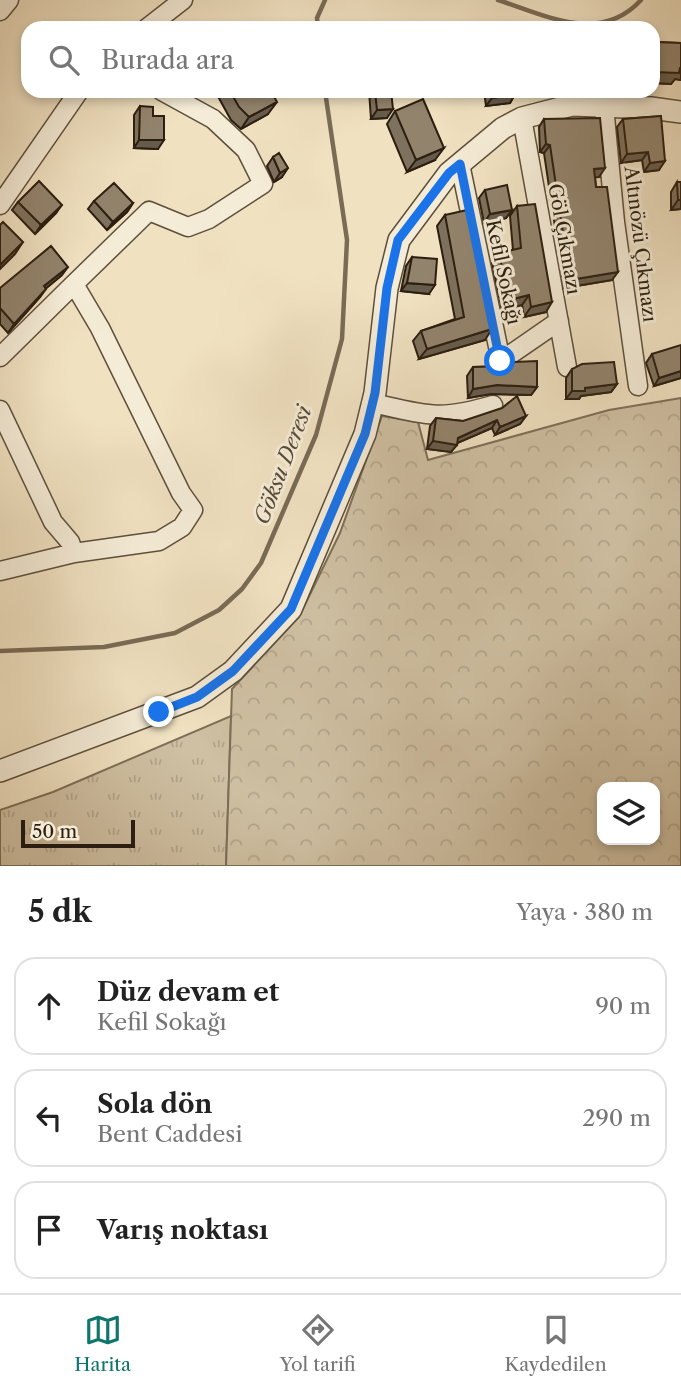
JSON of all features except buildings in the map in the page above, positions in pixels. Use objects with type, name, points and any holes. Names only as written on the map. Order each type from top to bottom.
[{"type":"street","points":[[0,11],[9,0]]},
{"type":"street","points":[[156,21],[183,0]]},
{"type":"street","points":[[0,205],[74,98]]},
{"type":"street","points":[[0,357],[149,211],[188,227],[209,219],[263,184],[246,150],[213,119],[175,98]]},
{"type":"street","points":[[0,771],[197,697],[233,671],[291,609],[365,434],[373,403],[387,288],[398,240],[449,173],[503,128],[522,118],[572,105],[681,112]]},
{"type":"street","name":"Altınözü Çıkmazı","points":[[604,106],[615,222],[638,386]]},
{"type":"street","name":"Göl Çıkmazı","points":[[522,118],[567,367]]},
{"type":"street","points":[[0,183],[38,150]]},
{"type":"street","name":"Kefil Sokağı","points":[[460,164],[500,361],[559,321]]},
{"type":"street","points":[[0,571],[74,553],[159,541],[182,527],[193,510],[181,493],[100,328],[74,284]]},
{"type":"street","points":[[373,403],[433,417],[457,415],[493,405]]},
{"type":"street","points":[[0,410],[53,522],[70,542],[74,553]]},
{"type":"green space","points":[[681,398],[681,866],[226,866],[232,689],[299,617],[340,533],[382,416],[418,422],[428,460],[609,410]]},
{"type":"green space","points":[[231,716],[226,866],[0,866],[0,810],[53,792]]},
{"type":"waterway","name":"Göksu Deresi","points":[[317,21],[325,0]]},
{"type":"waterway","name":"Göksu Deresi","points":[[498,0],[567,21]]},
{"type":"waterway","name":"Göksu Deresi","points":[[608,21],[625,14],[641,0]]},
{"type":"waterway","name":"Göksu Deresi","points":[[0,651],[104,647],[175,633],[219,610],[242,589],[261,563],[316,435],[342,339],[347,240],[326,98]]},
{"type":"route","points":[[159,712],[197,697],[233,671],[291,609],[365,434],[375,393],[387,288],[398,240],[449,173],[460,164],[500,361]]}]
